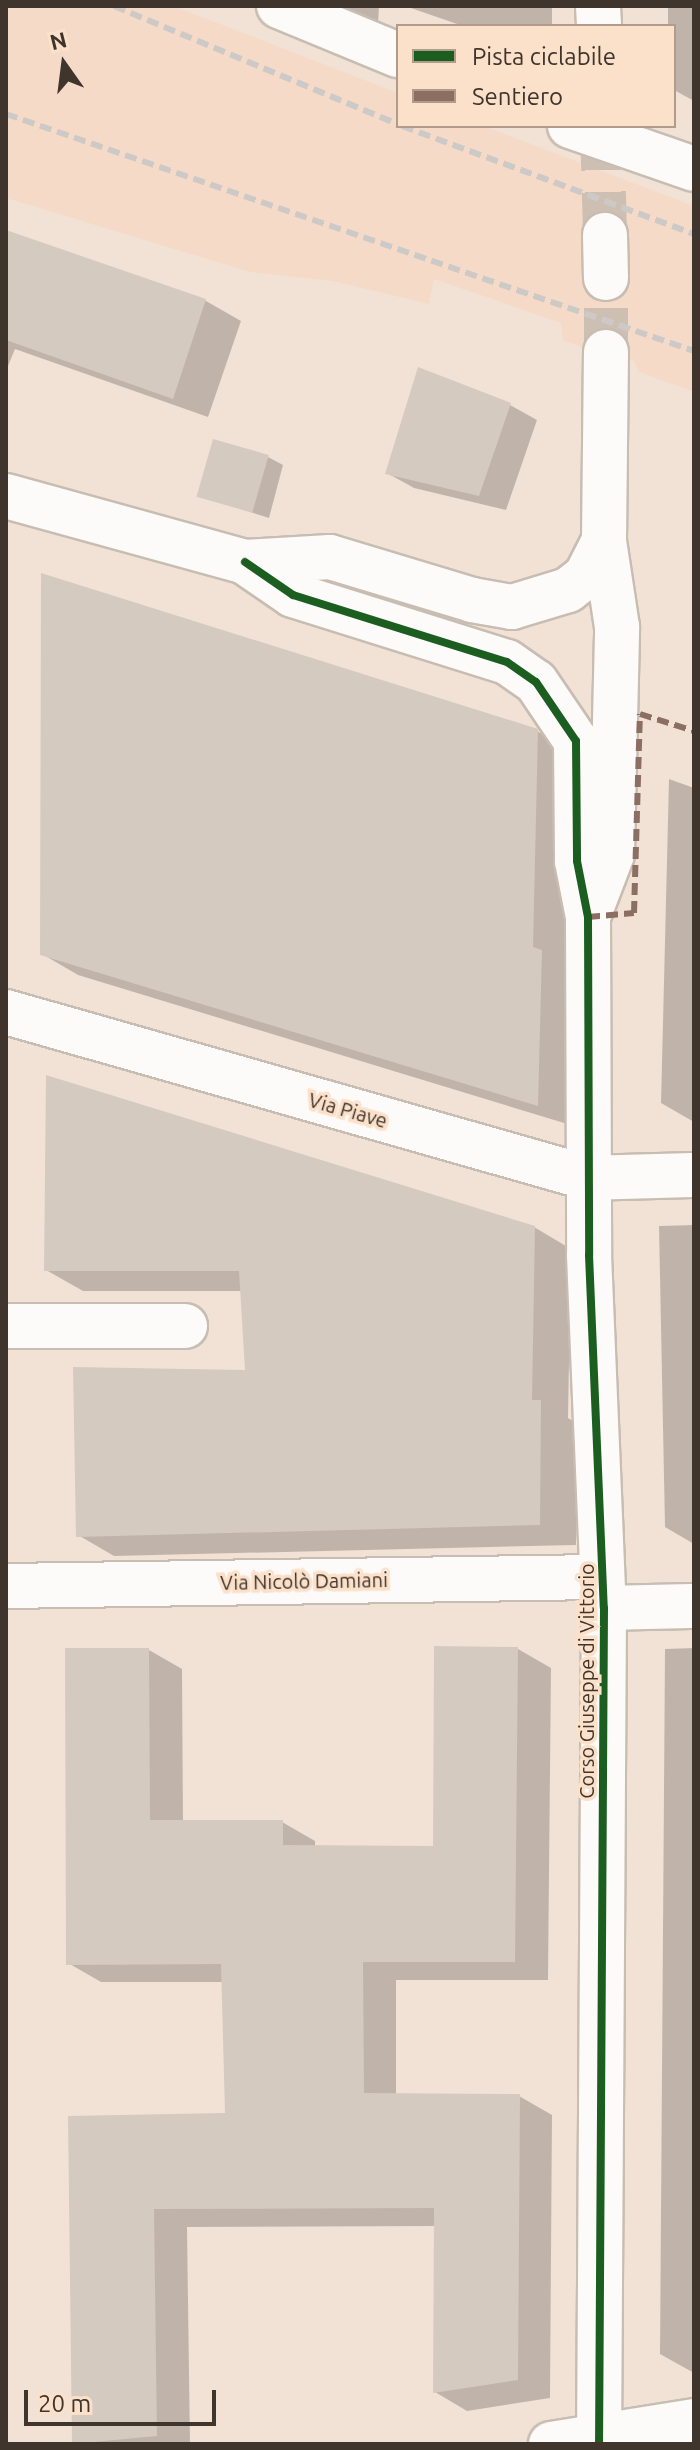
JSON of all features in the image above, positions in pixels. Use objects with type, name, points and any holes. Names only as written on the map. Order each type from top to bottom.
[{"type":"street","points":[[279,6],[396,54]]},
{"type":"street","points":[[575,128],[694,169]]},
{"type":"street","points":[[605,235],[606,278]]},
{"type":"street","points":[[588,917],[612,854],[617,627],[604,541],[606,352]]},
{"type":"street","points":[[6,496],[245,562],[330,557],[472,600],[512,607],[568,590],[586,576],[604,541]]},
{"type":"street","points":[[245,562],[293,595],[507,662],[536,682],[576,741],[577,861],[588,917]]},
{"type":"street","name":"Corso Giuseppe di Vittorio","points":[[588,917],[589,1178],[603,1592],[599,2440]]},
{"type":"street","name":"Via Piave","points":[[6,1012],[589,1178],[694,1175]]},
{"type":"street","points":[[6,1326],[185,1326]]},
{"type":"street","name":"Via Nicolò Damiani","points":[[6,1586],[603,1592],[694,1606]]},
{"type":"street","points":[[551,2444],[599,2440],[694,2421]]},
{"type":"shaded area","points":[[6,6],[174,6],[396,92],[396,128],[489,128],[694,206],[694,392],[639,372],[634,361],[563,341],[561,323],[434,279],[429,304],[332,281],[250,272],[6,198]]},
{"type":"building","points":[[6,230],[206,299],[173,399],[6,340]]},
{"type":"building","points":[[418,367],[511,403],[479,496],[385,474]]},
{"type":"building","points":[[213,439],[269,455],[252,513],[196,497]]},
{"type":"building","points":[[41,573],[538,729],[533,947],[542,950],[538,1106],[40,955]]},
{"type":"building","points":[[46,1075],[535,1226],[532,1400],[541,1400],[540,1525],[76,1537],[73,1367],[245,1370],[239,1271],[44,1271]]},
{"type":"building","points":[[434,1646],[518,1647],[515,1962],[363,1962],[364,2093],[520,2094],[518,2380],[433,2393],[434,2208],[154,2209],[157,2436],[72,2444],[68,2116],[225,2113],[221,1964],[66,1965],[65,1648],[149,1648],[150,1820],[283,1820],[283,1845],[433,1846]]},
{"type":"tunnel","points":[[602,128],[605,235]]},
{"type":"tunnel","points":[[606,278],[606,352]]},
{"type":"railway","points":[[114,6],[396,123]]},
{"type":"railway","points":[[6,114],[694,351]]},
{"type":"railway","points":[[407,128],[694,234]]},
{"type":"marked path","points":[[588,917],[634,913],[640,714],[694,731]]},
{"type":"cycle path","points":[[245,562],[293,595],[507,662],[536,682],[576,741],[577,861],[588,917],[589,1255],[604,1608],[599,2444]]}]
